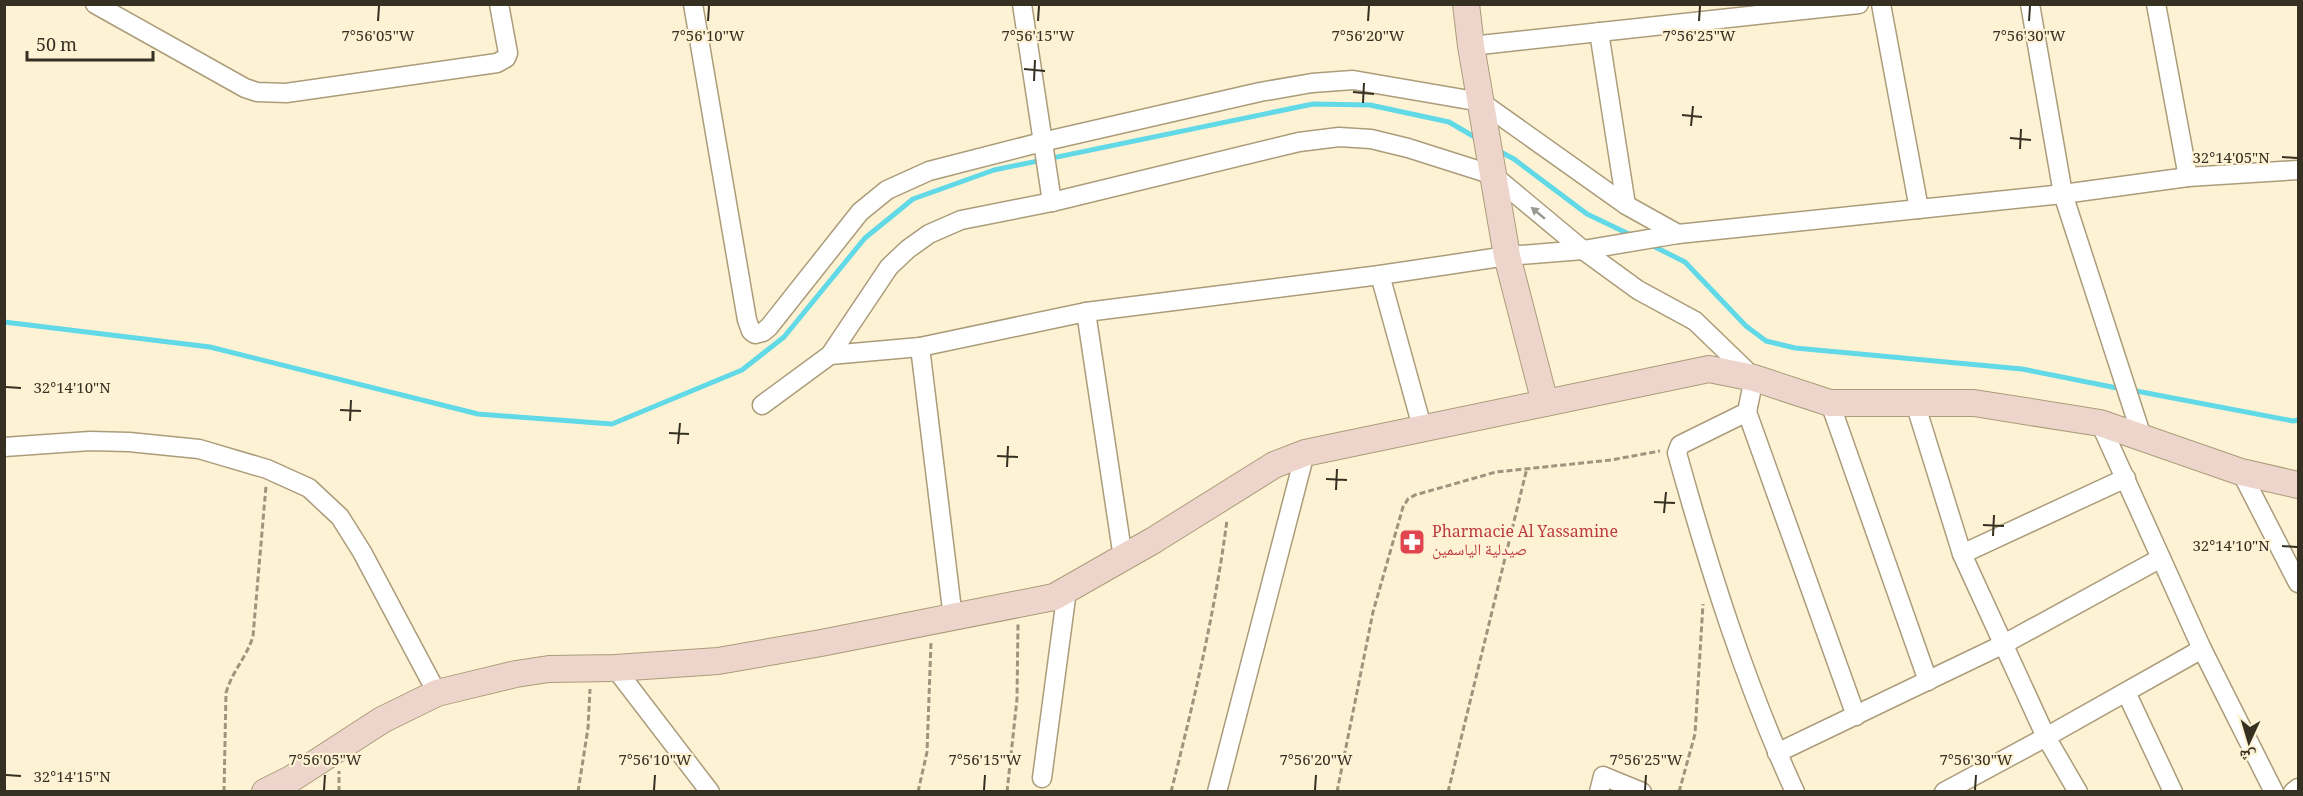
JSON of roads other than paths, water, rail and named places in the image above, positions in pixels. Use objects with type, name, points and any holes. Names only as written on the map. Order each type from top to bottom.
[{"type":"street","points":[[95,4],[245,88],[271,94],[497,63],[506,58],[508,53],[499,4]]},
{"type":"street","points":[[693,4],[747,320],[751,331],[755,334],[769,327],[860,212],[887,190],[929,171],[1043,146],[1260,93],[1312,83],[1353,80],[1482,110],[1626,205],[1678,234]]},
{"type":"street","points":[[1022,4],[1052,202]]},
{"type":"street","points":[[1466,4],[1471,46],[1507,256],[1545,403]]},
{"type":"street","points":[[1471,46],[1859,4]]},
{"type":"street","points":[[1881,4],[1919,209]]},
{"type":"street","points":[[2019,4],[2030,4],[2064,194],[2142,437]]},
{"type":"street","points":[[2156,4],[2188,177]]},
{"type":"street","points":[[1599,32],[1626,205]]},
{"type":"street","points":[[762,405],[830,355],[889,267],[908,249],[929,234],[961,219],[1052,202],[1299,142],[1339,137],[1371,139],[1492,168],[1583,250],[1638,290],[1695,321],[1754,378]]},
{"type":"street","points":[[830,355],[920,347],[1086,312],[1380,275],[1507,256],[1583,250],[1678,234],[2064,194],[2188,177],[2298,170]]},
{"type":"street","points":[[1380,275],[1422,427]]},
{"type":"street","points":[[1086,312],[1123,558]]},
{"type":"street","points":[[920,347],[943,620]]},
{"type":"street","points":[[265,792],[291,779],[381,720],[437,693],[516,674],[549,669],[603,669],[718,660],[943,620],[1054,597],[1123,558],[1274,465],[1305,453],[1709,369],[1754,378],[1830,403],[1974,403],[2100,423],[2241,472],[2298,485]]},
{"type":"street","points":[[1754,378],[1747,412],[1856,716]]},
{"type":"street","points":[[1830,403],[1928,681]]},
{"type":"street","points":[[1915,404],[1962,554],[2046,737],[2078,792]]},
{"type":"street","points":[[1747,412],[1678,448],[1677,453],[1706,558],[1777,753],[1795,792]]},
{"type":"street","points":[[2100,423],[2202,649],[2274,792]]},
{"type":"street","points":[[4,447],[90,441],[129,442],[199,449],[267,469],[309,488],[340,517],[362,552],[437,693]]},
{"type":"street","points":[[1217,792],[1305,453]]},
{"type":"street","points":[[2241,472],[2298,583]]},
{"type":"street","points":[[1962,554],[2126,478]]},
{"type":"street","points":[[1777,753],[2004,644],[2161,558]]},
{"type":"street","points":[[1042,778],[1067,590]]},
{"type":"street","points":[[1944,792],[1974,784],[2046,737],[2202,649]]},
{"type":"street","points":[[603,669],[710,792]]},
{"type":"street","points":[[2126,692],[2173,792]]},
{"type":"street","points":[[1599,792],[1603,776],[1642,792]]},
{"type":"street","points":[[2293,792],[2298,788]]},
{"type":"waterway","points":[[4,322],[210,347],[478,414],[612,424],[742,370],[784,337],[865,238],[913,199],[994,170],[1313,104],[1370,105],[1449,122],[1478,139]]},
{"type":"waterway","points":[[1497,150],[1514,159],[1587,214],[1633,236]]},
{"type":"waterway","points":[[1649,244],[1685,262],[1746,326],[1766,341],[1795,348],[2022,369],[2122,389]]},
{"type":"waterway","points":[[2131,390],[2293,421],[2298,420]]},
{"type":"place","name":"Pharmacie Al Yassamine صيدلية الياسمين","points":[[1412,542]]}]
